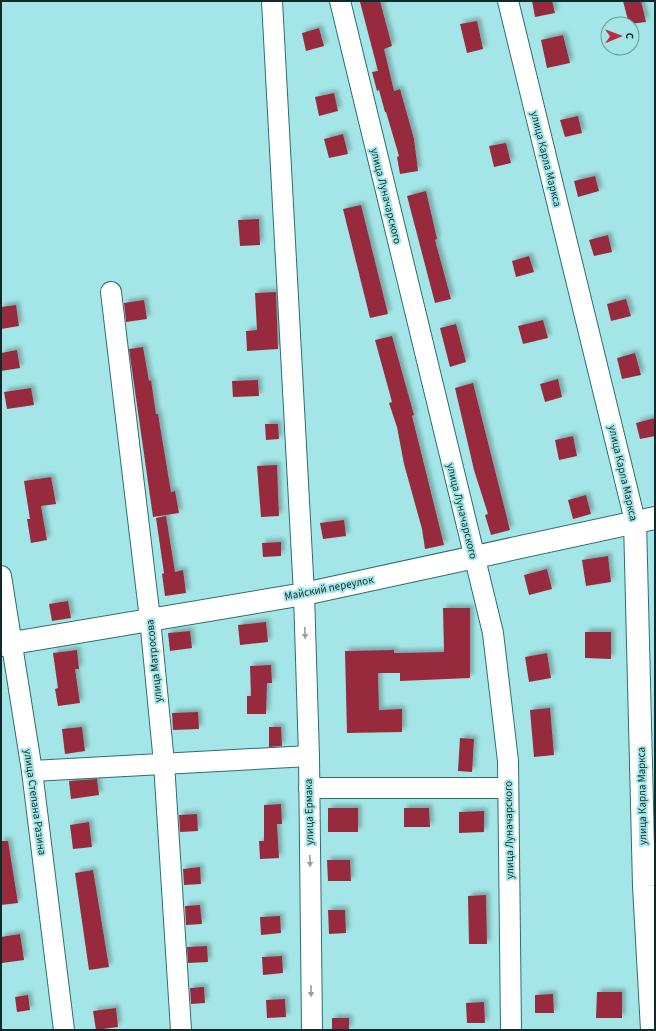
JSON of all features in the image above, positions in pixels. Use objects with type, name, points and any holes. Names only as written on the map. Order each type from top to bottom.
[{"type":"main road","name":"Майский переулок","points":[[6,644],[304,594],[645,520]]},
{"type":"main road","name":"улица Карла Маркса","points":[[645,520],[644,886],[652,1030]]},
{"type":"street","name":"улица Ермака","points":[[272,1],[304,594],[309,788],[312,1030]]},
{"type":"street","name":"улица Луначарского","points":[[340,1],[473,558],[493,634],[508,761],[511,1030]]},
{"type":"street","name":"улица Карла Маркса","points":[[508,1],[645,520]]},
{"type":"street","name":"улица Матросова","points":[[111,292],[150,619],[164,763],[181,1030]]},
{"type":"street","name":"улица Степана Разина","points":[[1,576],[6,644],[32,771],[64,1030]]},
{"type":"street","points":[[32,771],[308,756]]},
{"type":"street","points":[[309,788],[508,788]]},
{"type":"building","points":[[380,1],[392,46],[384,49],[394,91],[400,89],[414,139],[418,171],[400,174],[397,157],[399,156],[372,72],[378,71],[360,2]]},
{"type":"building","points":[[532,1],[552,1],[555,13],[535,17]]},
{"type":"building","points":[[623,1],[641,1],[646,22],[640,23],[640,16],[627,16]]},
{"type":"building","points":[[477,21],[483,49],[467,53],[460,24]]},
{"type":"building","points":[[319,28],[324,46],[306,51],[302,33]]},
{"type":"building","points":[[563,35],[570,63],[547,68],[541,40]]},
{"type":"building","points":[[334,93],[338,111],[319,116],[315,97]]},
{"type":"building","points":[[578,116],[582,133],[565,137],[560,120]]},
{"type":"building","points":[[343,134],[348,154],[329,158],[324,139]]},
{"type":"building","points":[[506,143],[511,163],[494,167],[489,146]]},
{"type":"building","points":[[595,176],[599,191],[578,197],[574,181]]},
{"type":"building","points":[[426,191],[437,239],[435,240],[451,299],[435,303],[407,196]]},
{"type":"building","points":[[361,205],[388,314],[370,318],[343,209]]},
{"type":"building","points":[[259,219],[260,245],[240,246],[238,220]]},
{"type":"building","points":[[608,235],[612,252],[594,256],[589,240]]},
{"type":"building","points":[[529,256],[534,272],[516,277],[512,261]]},
{"type":"building","points":[[276,292],[278,349],[247,351],[246,331],[257,330],[255,293]]},
{"type":"building","points":[[626,299],[631,316],[611,321],[607,304]]},
{"type":"building","points":[[144,300],[147,319],[126,322],[124,303]]},
{"type":"building","points":[[16,305],[19,326],[1,329],[1,307]]},
{"type":"building","points":[[543,320],[548,338],[523,344],[518,326]]},
{"type":"building","points":[[456,324],[466,362],[450,367],[440,328]]},
{"type":"building","points":[[392,336],[414,415],[412,416],[444,545],[425,549],[422,529],[404,464],[397,427],[389,403],[392,402],[375,340]]},
{"type":"building","points":[[143,347],[149,381],[151,380],[156,414],[158,414],[171,492],[175,491],[179,513],[153,517],[129,349]]},
{"type":"building","points":[[17,350],[20,368],[1,371],[1,353]]},
{"type":"building","points":[[635,353],[641,375],[622,379],[617,358]]},
{"type":"building","points":[[558,379],[562,397],[545,402],[540,384]]},
{"type":"building","points":[[258,380],[259,396],[233,397],[232,381]]},
{"type":"building","points":[[473,383],[510,530],[491,535],[485,515],[488,514],[474,470],[455,388]]},
{"type":"building","points":[[31,388],[34,405],[7,409],[4,392]]},
{"type":"building","points":[[655,418],[655,436],[640,439],[636,423]]},
{"type":"building","points":[[265,424],[278,424],[279,439],[266,440]]},
{"type":"building","points":[[573,436],[577,456],[559,460],[555,440]]},
{"type":"building","points":[[277,465],[279,516],[261,517],[257,466]]},
{"type":"building","points":[[51,477],[56,504],[41,506],[47,540],[31,543],[27,519],[30,519],[24,481]]},
{"type":"building","points":[[586,495],[591,514],[573,519],[568,500]]},
{"type":"building","points":[[166,516],[175,572],[183,570],[186,593],[165,596],[162,574],[164,573],[156,518]]},
{"type":"building","points":[[344,520],[346,536],[323,539],[320,523]]},
{"type":"building","points":[[281,542],[281,556],[263,557],[262,543]]},
{"type":"building","points":[[608,556],[611,582],[586,586],[582,560]]},
{"type":"building","points":[[547,569],[552,589],[529,595],[524,575]]},
{"type":"building","points":[[68,601],[71,618],[52,621],[49,604]]},
{"type":"building","points":[[443,608],[470,608],[470,678],[400,681],[400,673],[378,673],[379,710],[402,709],[402,732],[347,733],[345,651],[394,650],[394,653],[444,652]]},
{"type":"building","points":[[266,622],[268,642],[240,645],[238,625]]},
{"type":"building","points":[[190,631],[192,648],[170,651],[168,633]]},
{"type":"building","points":[[585,632],[611,632],[611,659],[585,658]]},
{"type":"building","points":[[77,650],[79,669],[75,669],[80,703],[58,706],[55,689],[58,688],[53,653]]},
{"type":"building","points":[[547,653],[551,678],[529,682],[525,657]]},
{"type":"building","points":[[271,665],[272,683],[267,683],[266,714],[247,714],[247,696],[251,696],[250,666]]},
{"type":"building","points":[[550,708],[554,755],[534,757],[530,710]]},
{"type":"building","points":[[198,712],[199,729],[173,730],[172,713]]},
{"type":"building","points":[[82,727],[85,751],[65,754],[62,729]]},
{"type":"building","points":[[269,727],[281,727],[282,746],[269,747]]},
{"type":"building","points":[[460,738],[474,739],[472,772],[458,771]]},
{"type":"building","points":[[97,779],[99,795],[71,799],[69,781]]},
{"type":"building","points":[[281,804],[282,824],[277,824],[279,858],[260,859],[259,841],[264,841],[264,805]]},
{"type":"building","points":[[328,808],[358,808],[358,832],[328,832]]},
{"type":"building","points":[[404,808],[429,808],[430,827],[404,827]]},
{"type":"building","points":[[484,811],[484,832],[459,833],[459,812]]},
{"type":"building","points":[[197,814],[198,831],[180,832],[179,815]]},
{"type":"building","points":[[89,822],[92,847],[73,849],[70,825]]},
{"type":"building","points":[[1,841],[8,841],[18,903],[1,905]]},
{"type":"building","points":[[327,860],[350,860],[351,881],[328,881]]},
{"type":"building","points":[[200,867],[201,884],[184,885],[183,869]]},
{"type":"building","points":[[93,870],[109,967],[89,970],[75,873]]},
{"type":"building","points":[[486,895],[487,944],[469,944],[468,896]]},
{"type":"building","points":[[200,905],[202,924],[186,925],[185,906]]},
{"type":"building","points":[[328,910],[345,910],[346,933],[329,934]]},
{"type":"building","points":[[280,916],[281,933],[261,935],[260,917]]},
{"type":"building","points":[[20,934],[24,960],[2,963],[1,937]]},
{"type":"building","points":[[207,946],[208,962],[188,963],[187,947]]},
{"type":"building","points":[[282,956],[283,973],[263,975],[262,957]]},
{"type":"building","points":[[204,987],[205,1003],[191,1004],[190,988]]},
{"type":"building","points":[[597,992],[622,992],[622,1018],[596,1018]]},
{"type":"building","points":[[553,994],[554,1013],[535,1013],[535,995]]},
{"type":"building","points":[[28,995],[30,1010],[17,1012],[15,997]]},
{"type":"building","points":[[285,999],[286,1017],[267,1018],[266,1000]]},
{"type":"building","points":[[484,1002],[485,1023],[467,1023],[466,1003]]},
{"type":"building","points":[[116,1008],[118,1027],[96,1030],[93,1011]]},
{"type":"building","points":[[332,1018],[349,1018],[349,1030],[332,1030]]}]
